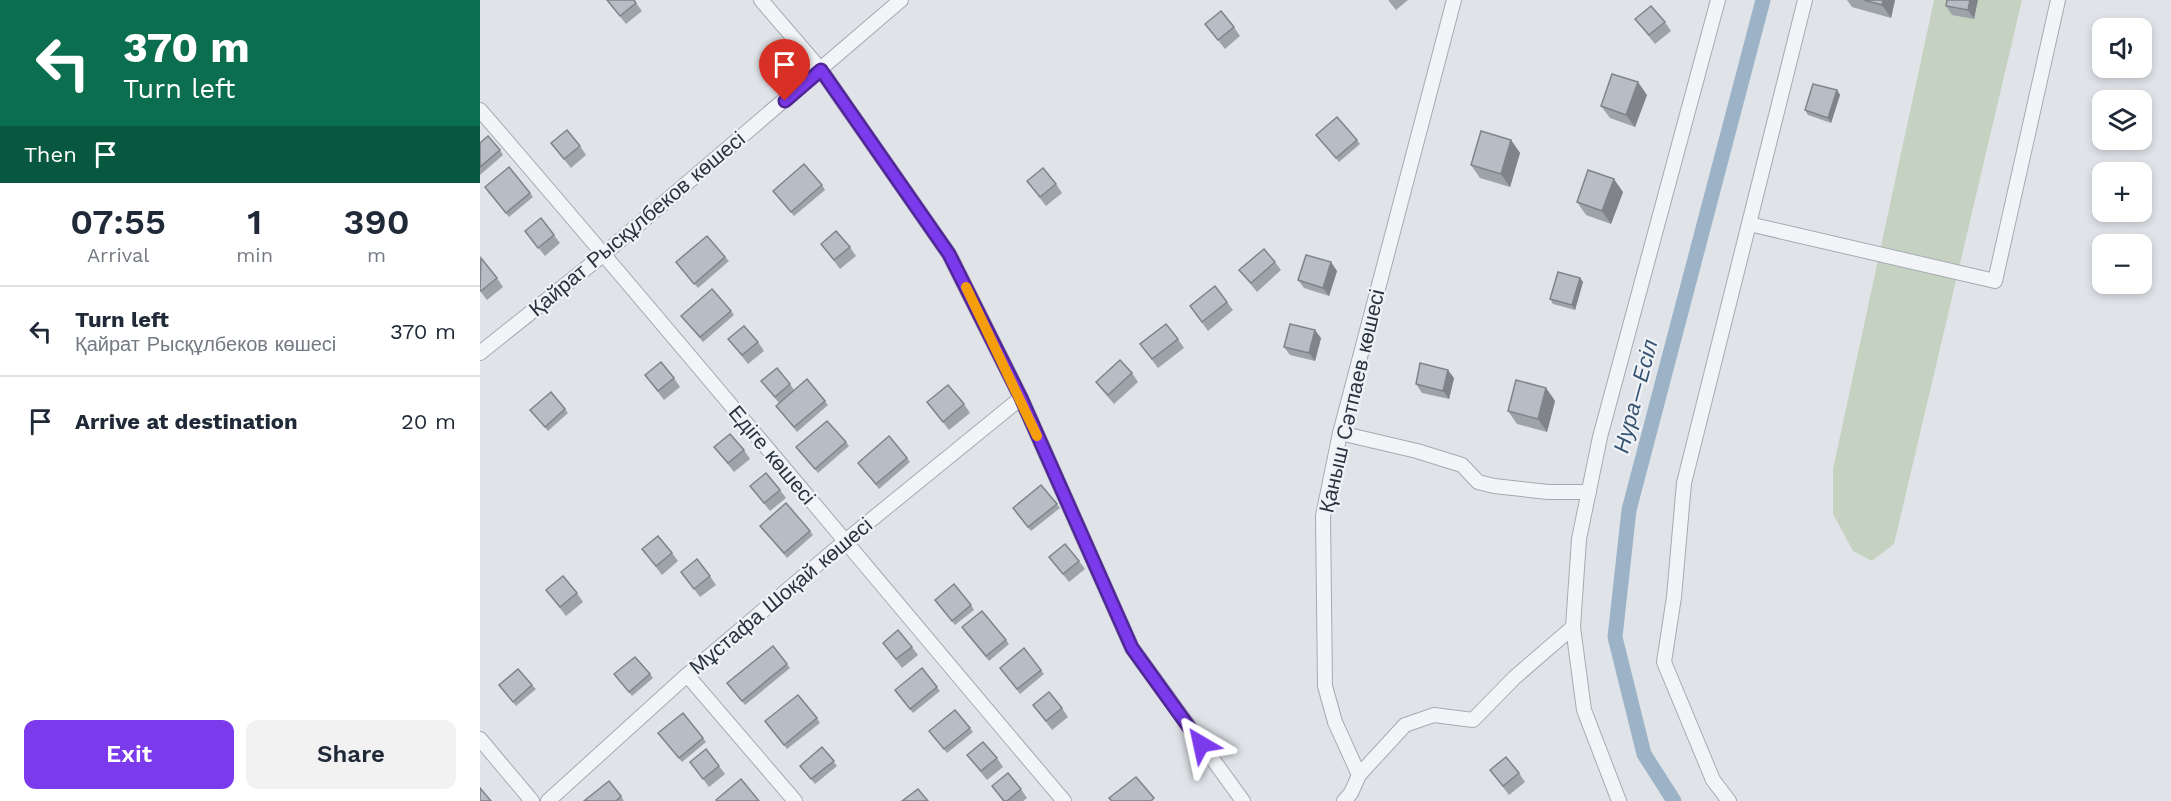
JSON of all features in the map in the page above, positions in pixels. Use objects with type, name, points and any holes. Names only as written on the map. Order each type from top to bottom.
[{"type":"street","points":[[761,0],[821,70],[949,254],[1021,398],[1132,648],[1243,801]]},
{"type":"street","name":"Қайрат Рысқұлбеков көшесі","points":[[480,353],[604,254],[901,0]]},
{"type":"street","name":"Қаныш Сәтпаев көшесі","points":[[1359,775],[1335,722],[1325,686],[1323,516],[1340,433],[1454,0]]},
{"type":"street","points":[[1619,801],[1584,710],[1573,627],[1579,539],[1600,437],[1718,0]]},
{"type":"street","points":[[1729,801],[1713,780],[1664,662],[1674,597],[1684,483],[1805,0]]},
{"type":"street","points":[[1749,224],[1995,281],[2058,0]]},
{"type":"street","name":"Едіге көшесі","points":[[480,110],[1064,801]]},
{"type":"street","name":"Мұстафа Шоқай көшесі","points":[[548,801],[687,675],[844,542],[1021,398]]},
{"type":"street","points":[[1340,433],[1417,451],[1462,465],[1478,482],[1494,486],[1548,492],[1589,492]]},
{"type":"street","points":[[1344,801],[1351,793],[1359,775],[1405,725],[1434,715],[1473,720],[1514,678],[1573,627]]},
{"type":"street","points":[[687,675],[795,801]]},
{"type":"street","points":[[480,739],[532,801]]},
{"type":"green space","points":[[1934,0],[2022,0],[1894,544],[1872,561],[1853,551],[1833,514],[1833,469]]},
{"type":"building","points":[[607,0],[634,0],[636,3],[620,16]]},
{"type":"building","points":[[1864,0],[1883,0],[1882,5]]},
{"type":"building","points":[[1947,0],[1970,0],[1968,10],[1946,6]]},
{"type":"building","points":[[1651,6],[1665,22],[1649,35],[1635,19]]},
{"type":"building","points":[[1221,11],[1234,27],[1218,40],[1205,24]]},
{"type":"building","points":[[1612,74],[1638,82],[1626,115],[1601,106]]},
{"type":"building","points":[[1813,84],[1837,90],[1828,118],[1805,110]]},
{"type":"building","points":[[1337,117],[1357,140],[1336,158],[1316,135]]},
{"type":"building","points":[[567,130],[580,146],[564,159],[551,143]]},
{"type":"building","points":[[1481,131],[1511,140],[1501,174],[1471,165]]},
{"type":"building","points":[[488,136],[500,150],[480,167],[480,143]]},
{"type":"building","points":[[804,164],[822,185],[791,212],[773,191]]},
{"type":"building","points":[[509,167],[530,193],[506,213],[485,187]]},
{"type":"building","points":[[1043,168],[1056,184],[1040,197],[1027,181]]},
{"type":"building","points":[[1588,170],[1614,179],[1602,211],[1577,202]]},
{"type":"building","points":[[541,218],[554,235],[538,248],[525,231]]},
{"type":"building","points":[[836,231],[850,247],[834,260],[821,244]]},
{"type":"building","points":[[707,236],[725,257],[694,284],[676,262]]},
{"type":"building","points":[[1264,249],[1275,262],[1251,283],[1239,270]]},
{"type":"building","points":[[1306,255],[1331,262],[1323,288],[1298,280]]},
{"type":"building","points":[[481,258],[497,278],[481,291],[480,290]]},
{"type":"building","points":[[1558,272],[1580,278],[1572,305],[1550,299]]},
{"type":"building","points":[[1215,286],[1227,302],[1202,322],[1190,306]]},
{"type":"building","points":[[712,289],[731,311],[700,337],[681,316]]},
{"type":"building","points":[[1166,324],[1178,339],[1152,359],[1140,344]]},
{"type":"building","points":[[1290,324],[1315,330],[1309,353],[1284,347]]},
{"type":"building","points":[[744,326],[758,342],[742,355],[728,339]]},
{"type":"building","points":[[1120,360],[1132,373],[1108,395],[1096,382]]},
{"type":"building","points":[[661,362],[674,378],[658,391],[645,375]]},
{"type":"building","points":[[1420,363],[1448,370],[1443,391],[1416,384]]},
{"type":"building","points":[[777,368],[790,384],[775,397],[761,381]]},
{"type":"building","points":[[807,379],[825,401],[794,427],[776,406]]},
{"type":"building","points":[[1516,380],[1546,388],[1538,419],[1508,411]]},
{"type":"building","points":[[948,385],[964,404],[943,422],[927,402]]},
{"type":"building","points":[[551,392],[565,409],[545,427],[530,410]]},
{"type":"building","points":[[827,421],[846,442],[815,469],[796,447]]},
{"type":"building","points":[[730,434],[744,450],[728,463],[714,447]]},
{"type":"building","points":[[889,436],[907,458],[876,484],[858,463]]},
{"type":"building","points":[[766,473],[780,490],[764,503],[750,486]]},
{"type":"building","points":[[1041,485],[1057,504],[1028,527],[1013,508]]},
{"type":"building","points":[[786,503],[810,531],[784,553],[760,526]]},
{"type":"building","points":[[658,536],[672,553],[656,566],[642,549]]},
{"type":"building","points":[[1065,544],[1079,561],[1063,574],[1049,557]]},
{"type":"building","points":[[697,559],[710,576],[694,589],[681,572]]},
{"type":"building","points":[[563,576],[577,593],[560,607],[546,590]]},
{"type":"building","points":[[954,584],[971,605],[952,621],[935,600]]},
{"type":"building","points":[[982,611],[1006,640],[986,656],[962,627]]},
{"type":"building","points":[[898,630],[912,647],[896,659],[883,643]]},
{"type":"building","points":[[773,646],[787,664],[742,701],[727,683]]},
{"type":"building","points":[[1024,648],[1041,670],[1017,689],[1000,668]]},
{"type":"building","points":[[635,657],[650,674],[629,692],[614,674]]},
{"type":"building","points":[[922,668],[937,687],[910,709],[895,690]]},
{"type":"building","points":[[518,669],[532,685],[513,702],[499,685]]},
{"type":"building","points":[[1049,692],[1062,708],[1046,721],[1033,705]]},
{"type":"building","points":[[798,695],[817,718],[784,745],[765,721]]},
{"type":"building","points":[[955,710],[970,728],[944,749],[929,731]]},
{"type":"building","points":[[683,713],[703,738],[679,758],[658,733]]},
{"type":"building","points":[[983,742],[997,758],[981,771],[967,755]]},
{"type":"building","points":[[822,747],[834,761],[811,779],[800,766]]},
{"type":"building","points":[[706,749],[719,766],[703,779],[690,762]]},
{"type":"building","points":[[1506,757],[1519,773],[1503,786],[1490,770]]},
{"type":"building","points":[[1008,773],[1021,789],[1004,801],[992,786]]},
{"type":"building","points":[[1136,777],[1154,798],[1151,801],[1112,801],[1109,798]]},
{"type":"building","points":[[741,779],[759,801],[716,800]]},
{"type":"building","points":[[609,781],[621,796],[616,801],[584,801]]},
{"type":"building","points":[[480,788],[491,801],[480,801]]},
{"type":"building","points":[[918,789],[928,801],[902,801]]},
{"type":"waterway","name":"Нура—Есіл","points":[[1674,801],[1644,754],[1615,637],[1629,510],[1763,0]]},
{"type":"slow traffic","points":[[966,287],[1021,398],[1037,436]]},
{"type":"route","points":[[785,101],[821,70],[949,254],[1021,398],[1132,648],[1201,744]]}]
